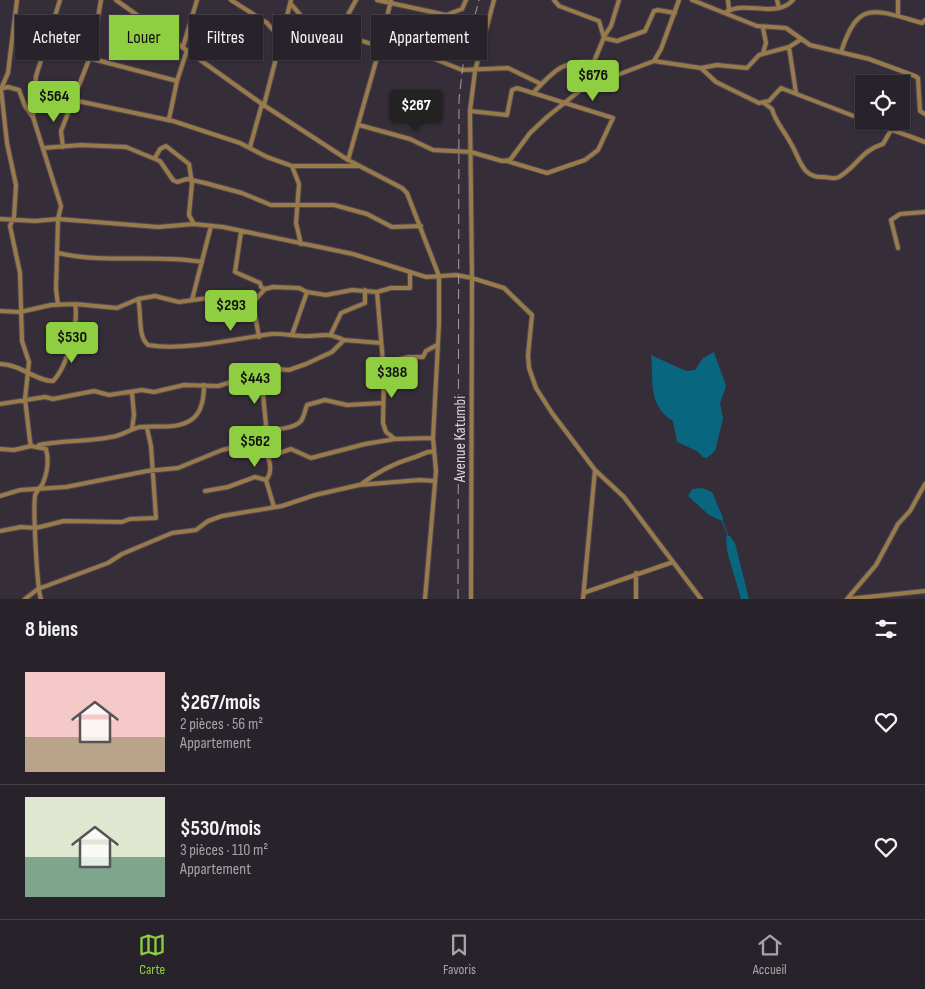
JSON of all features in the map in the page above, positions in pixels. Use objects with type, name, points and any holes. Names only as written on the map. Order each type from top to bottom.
[{"type":"street","points":[[18,0],[8,73],[0,89],[7,143],[16,185],[11,231],[20,273],[22,341],[29,362],[25,398],[31,446]]},
{"type":"street","points":[[33,117],[36,76],[60,0]]},
{"type":"street","points":[[98,15],[101,0]]},
{"type":"street","points":[[116,0],[263,104],[348,160],[402,188],[407,193],[421,226],[438,276],[439,324],[433,438],[435,482],[425,599]]},
{"type":"street","points":[[169,119],[197,0]]},
{"type":"street","points":[[231,0],[267,23],[273,30]]},
{"type":"street","points":[[348,15],[356,0]]},
{"type":"street","points":[[377,0],[450,15],[462,9],[466,0]]},
{"type":"street","name":"Avenue Katumbi","points":[[471,599],[472,278],[470,111],[475,71],[494,0]]},
{"type":"street","points":[[554,0],[559,6],[599,21],[604,38]]},
{"type":"street","points":[[583,88],[616,14],[619,0]]},
{"type":"street","points":[[654,61],[660,52],[679,0]]},
{"type":"street","points":[[692,0],[727,11],[763,28],[786,28],[796,34],[800,40],[810,45],[882,63],[918,78],[925,79]]},
{"type":"street","points":[[727,11],[728,0]]},
{"type":"street","points":[[777,0],[779,8]]},
{"type":"street","points":[[727,11],[745,6],[779,8],[793,0]]},
{"type":"street","points":[[898,0],[898,15]]},
{"type":"street","points":[[288,15],[291,2]]},
{"type":"street","points":[[291,2],[299,15]]},
{"type":"street","points":[[387,15],[390,2]]},
{"type":"street","points":[[841,52],[847,30],[860,13],[876,9],[924,22]]},
{"type":"street","points":[[604,38],[617,41],[640,35],[646,31],[654,11],[675,13]]},
{"type":"street","points":[[763,28],[766,42],[763,53]]},
{"type":"street","points":[[506,161],[510,160],[541,123],[583,88],[654,61],[701,68],[717,65],[745,68],[763,53],[790,48],[800,40]]},
{"type":"street","points":[[790,48],[796,93]]},
{"type":"street","points":[[62,147],[61,131],[88,60]]},
{"type":"street","points":[[97,60],[177,81]]},
{"type":"street","points":[[250,147],[276,60]]},
{"type":"street","points":[[348,160],[377,60]]},
{"type":"street","points":[[436,60],[454,68],[475,71],[508,68],[541,84]]},
{"type":"street","points":[[533,92],[565,65],[594,62]]},
{"type":"street","points":[[701,68],[716,82],[730,87],[750,100],[764,103],[772,109],[800,164],[809,175],[818,178],[836,178],[854,166],[862,154],[874,145],[883,144],[891,130],[925,142]]},
{"type":"street","points":[[918,78],[920,111],[925,114]]},
{"type":"street","points":[[0,89],[8,87],[19,90],[25,106],[33,117],[61,206],[58,219],[56,289],[58,304]]},
{"type":"street","points":[[359,125],[410,139],[433,150],[471,152],[546,173],[585,160],[598,150],[613,118],[564,104],[520,88],[512,90],[507,115],[470,111]]},
{"type":"street","points":[[764,103],[772,98],[780,88],[855,116]]},
{"type":"street","points":[[73,100],[169,119],[250,147],[267,157],[292,166],[360,166]]},
{"type":"street","points":[[57,148],[61,140]]},
{"type":"street","points":[[43,148],[81,145],[126,147],[155,158],[164,165],[173,180],[180,182],[187,179],[191,180],[242,193],[271,205],[334,205],[367,214],[392,227],[421,226]]},
{"type":"street","points":[[155,158],[160,149],[166,146],[187,160],[191,180],[190,215],[194,224]]},
{"type":"street","points":[[301,244],[296,223],[298,176],[303,165]]},
{"type":"street","points":[[292,166],[298,176]]},
{"type":"street","points":[[898,248],[891,220],[900,214],[925,212]]},
{"type":"street","points":[[0,219],[58,219],[158,227],[194,224],[211,226],[353,254],[426,277],[456,275],[504,288],[532,315],[528,355],[529,368],[536,388],[552,413],[596,470],[624,497],[701,599]]},
{"type":"street","points":[[192,300],[211,226]]},
{"type":"street","points":[[241,232],[235,272],[260,283],[261,287],[265,289],[288,288],[326,295],[352,290],[377,292],[391,288],[410,288],[410,273]]},
{"type":"street","points":[[58,253],[116,260],[162,258],[202,262]]},
{"type":"street","points":[[0,312],[20,312],[58,304],[116,308],[138,299],[155,296],[179,302],[236,294],[252,299],[260,297],[265,289]]},
{"type":"street","points":[[331,334],[341,313],[364,303],[365,290]]},
{"type":"street","points":[[292,335],[307,292]]},
{"type":"street","points":[[377,292],[383,363],[383,428],[395,439]]},
{"type":"street","points":[[138,299],[141,310],[142,338],[148,345],[174,346],[259,337],[331,334],[344,340],[381,344]]},
{"type":"street","points":[[252,299],[259,337]]},
{"type":"street","points":[[0,364],[18,367],[49,382],[56,379],[73,339],[77,315],[75,304]]},
{"type":"street","points":[[0,404],[25,398],[45,396],[53,398],[94,391],[103,395],[132,393],[142,390],[154,392],[184,385],[218,386],[276,369],[289,370],[332,352],[344,340]]},
{"type":"street","points":[[383,363],[410,357],[423,357],[426,351],[437,345]]},
{"type":"street","points":[[0,496],[20,490],[66,487],[153,470],[178,468],[222,450],[250,444],[265,429],[266,419],[261,374]]},
{"type":"street","points":[[0,449],[14,450],[60,440],[110,438],[132,429],[158,425],[173,428],[193,419],[200,408],[204,385]]},
{"type":"street","points":[[132,393],[134,415],[132,429]]},
{"type":"street","points":[[265,429],[296,424],[303,418],[307,405],[321,400],[347,405],[382,403]]},
{"type":"street","points":[[0,531],[21,527],[36,528],[64,521],[122,522],[130,519],[156,518],[153,470],[147,428]]},
{"type":"street","points":[[268,457],[291,449],[311,458],[343,451],[356,445],[395,439],[433,438]]},
{"type":"street","points":[[257,439],[265,446],[268,457],[270,472],[266,480],[274,507]]},
{"type":"street","points":[[37,446],[46,449],[49,458],[43,483],[35,494],[38,589],[42,599]]},
{"type":"street","points":[[359,485],[386,467],[415,458],[418,454],[434,451]]},
{"type":"street","points":[[584,599],[596,470]]},
{"type":"street","points":[[204,490],[228,487],[255,477],[266,480]]},
{"type":"street","points":[[25,599],[38,589],[108,563],[122,554],[172,533],[196,530],[208,521],[222,516],[274,507],[359,485],[419,480],[435,482]]},
{"type":"street","points":[[847,599],[876,565],[898,524],[910,512],[925,484]]},
{"type":"street","points":[[586,592],[636,573],[673,562]]},
{"type":"street","points":[[636,573],[636,599]]},
{"type":"street","points":[[847,599],[925,591]]},
{"type":"water","points":[[714,352],[726,386],[720,403],[723,419],[715,451],[707,458],[677,442],[673,421],[659,408],[655,400],[651,355],[687,371],[695,370],[703,358]]},
{"type":"water","points":[[702,488],[712,492],[723,518],[722,521],[709,515],[688,496],[692,489]]},
{"type":"water","points":[[726,536],[730,536],[735,543],[749,599],[741,599],[727,551]]},
{"type":"waterway","points":[[722,520],[728,536]]},
{"type":"railway","points":[[458,599],[459,99],[464,57],[479,0]]}]
